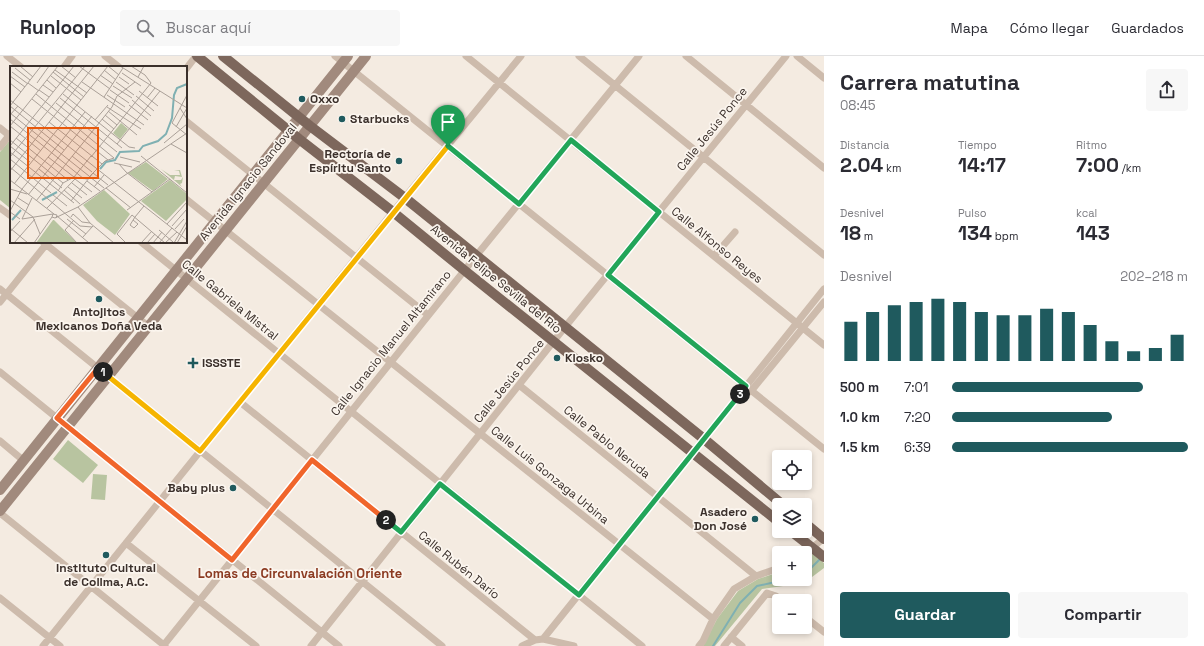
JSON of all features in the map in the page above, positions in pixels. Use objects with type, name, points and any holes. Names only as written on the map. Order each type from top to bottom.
[{"type":"main road","name":"Avenida Felipe Sevilla del Río","points":[[196,56],[772,516]]},
{"type":"main road","name":"Avenida Felipe Sevilla del Río","points":[[223,56],[310,126],[405,198],[704,439],[775,498]]},
{"type":"main road","name":"Avenida Ignacio Sandoval","points":[[0,512],[366,56]]},
{"type":"main road","name":"Avenida Ignacio Sandoval","points":[[0,490],[300,117],[342,58]]},
{"type":"main road","points":[[812,529],[824,538]]},
{"type":"main road","points":[[799,538],[815,553]]},
{"type":"street","points":[[8,56],[20,66]]},
{"type":"street","points":[[65,66],[72,56]]},
{"type":"street","points":[[105,56],[118,66]]},
{"type":"street","points":[[187,68],[196,56]]},
{"type":"street","name":"Calle Alfonso Reyes","points":[[466,56],[824,345]]},
{"type":"street","points":[[43,646],[520,56]]},
{"type":"street","points":[[579,56],[824,255]]},
{"type":"street","name":"Calle Ignacio Manuel Altamirano","points":[[164,646],[464,270],[639,56]]},
{"type":"street","points":[[686,56],[824,168]]},
{"type":"street","name":"Calle Jesús Ponce","points":[[311,646],[554,342],[564,327],[786,56]]},
{"type":"street","points":[[797,56],[824,78]]},
{"type":"street","points":[[342,58],[354,70],[519,204],[824,449]]},
{"type":"street","points":[[187,122],[428,315]]},
{"type":"street","points":[[0,128],[10,135],[0,147]]},
{"type":"street","name":"Calle Luis Gonzaga Urbina","points":[[187,200],[713,619]]},
{"type":"street","points":[[0,208],[10,215]]},
{"type":"street","points":[[714,256],[736,232]]},
{"type":"street","points":[[0,302],[46,243],[148,326]]},
{"type":"street","name":"Calle Gabriela Mistral","points":[[142,243],[642,646]]},
{"type":"street","points":[[0,289],[442,646]]},
{"type":"street","points":[[749,388],[824,289]]},
{"type":"street","points":[[543,639],[737,398],[749,388],[803,328],[824,302]]},
{"type":"street","points":[[0,372],[339,646]]},
{"type":"street","name":"Calle Pablo Neruda","points":[[519,386],[756,576]]},
{"type":"street","name":"Calle Rubén Darío","points":[[240,402],[535,640]]},
{"type":"street","points":[[0,441],[24,461]]},
{"type":"street","points":[[0,512],[164,646]]},
{"type":"street","points":[[815,553],[824,538]]},
{"type":"street","points":[[126,543],[256,646]]},
{"type":"street","points":[[699,646],[703,641],[713,619],[734,589],[756,576],[772,570]]},
{"type":"street","points":[[724,646],[767,593],[772,595]]},
{"type":"street","points":[[0,598],[60,646]]},
{"type":"street","points":[[812,623],[824,632]]},
{"type":"street","points":[[731,637],[742,646]]},
{"type":"street","points":[[522,646],[535,640],[543,639],[574,646]]},
{"type":"green space","points":[[10,140],[10,208],[0,200],[0,152]]},
{"type":"green space","points":[[68,440],[98,465],[83,483],[53,459]]},
{"type":"green space","points":[[93,474],[107,475],[105,500],[91,499]]},
{"type":"green space","points":[[812,554],[824,563],[824,568],[812,577]]},
{"type":"green space","points":[[772,574],[772,586],[783,586],[762,589],[715,646],[703,646],[717,619],[738,591],[758,579]]},
{"type":"waterway","points":[[812,567],[821,558]]},
{"type":"waterway","points":[[713,646],[740,603],[757,586],[772,583]]},
{"type":"place","name":"Oxxo","points":[[302,99]]},
{"type":"place","name":"Starbucks","points":[[342,119]]},
{"type":"place","name":"Rectoría de Espíritu Santo","points":[[399,161]]},
{"type":"place","name":"Antojitos Mexicanos Doña Veda","points":[[99,299]]},
{"type":"place","name":"Kiosko","points":[[557,358]]},
{"type":"place","name":"ISSSTE","points":[[193,363]]},
{"type":"place","name":"Baby plus","points":[[233,488]]},
{"type":"place","name":"Asadero Don José","points":[[755,519]]},
{"type":"place","name":"Instituto Cultural de Colima, A.C.","points":[[106,555]]},
{"type":"district","name":"Lomas de Circunvalación Oriente","points":[[300,573]]},
{"type":"route","points":[[571,140],[659,212],[608,275],[746,386],[579,595],[440,484],[401,532],[312,460],[232,560],[57,418],[98,368],[200,451],[448,146],[519,204],[571,140]]}]
